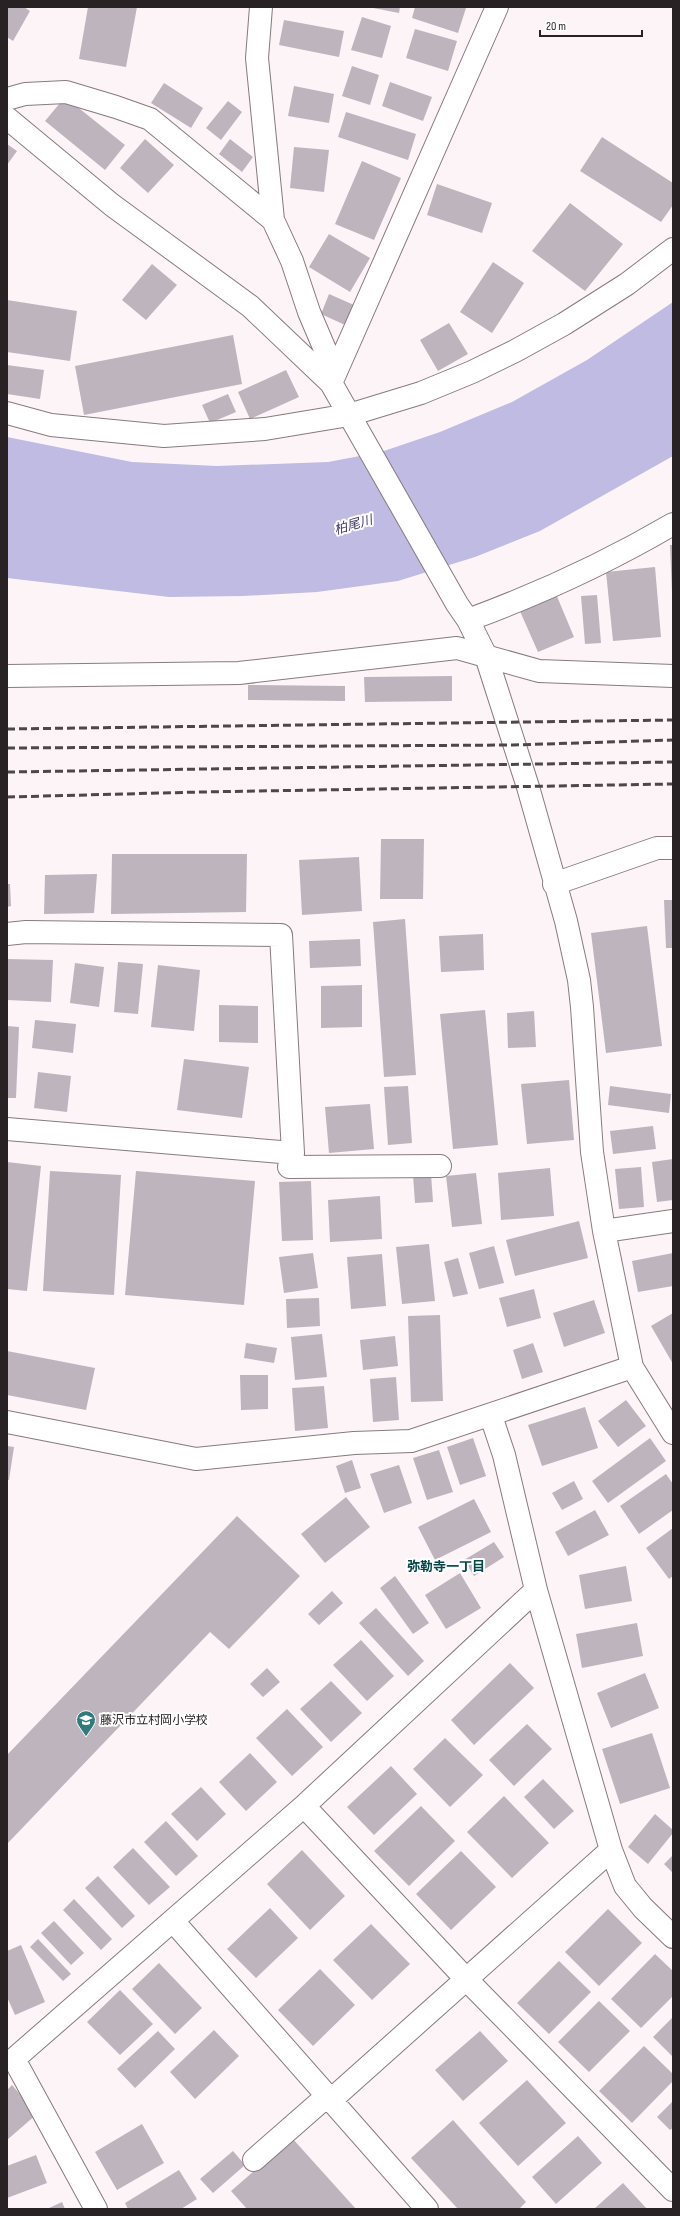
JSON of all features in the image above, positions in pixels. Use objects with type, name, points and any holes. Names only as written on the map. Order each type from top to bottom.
[{"type":"street","points":[[260,7],[258,58],[273,220],[292,261],[333,378],[351,418],[463,612],[486,656],[528,787],[554,884],[566,921],[579,980],[592,1152],[604,1232],[632,1367],[673,1433]]},
{"type":"street","points":[[333,378],[497,7]]},
{"type":"street","points":[[7,99],[25,94],[66,92],[150,119],[273,220]]},
{"type":"street","points":[[7,118],[112,205],[250,306],[333,378]]},
{"type":"street","points":[[7,413],[51,425],[164,436],[265,429],[351,418],[421,393],[472,372],[515,351],[564,324],[627,284],[673,249]]},
{"type":"street","points":[[463,612],[523,600],[635,546],[673,524]]},
{"type":"street","points":[[7,676],[239,673],[457,648],[539,671],[673,676]]},
{"type":"street","points":[[554,884],[657,848],[673,848]]},
{"type":"street","points":[[7,934],[26,932],[281,935],[293,1153],[289,1167],[440,1166]]},
{"type":"street","points":[[7,1129],[293,1153]]},
{"type":"street","points":[[604,1232],[673,1221]]},
{"type":"street","points":[[7,1422],[196,1459],[354,1444],[410,1441],[491,1416],[632,1367]]},
{"type":"street","points":[[491,1416],[504,1455],[536,1590],[611,1850],[625,1886],[643,1908],[673,1937]]},
{"type":"street","points":[[96,2209],[14,2059],[304,1806],[536,1590]]},
{"type":"street","points":[[304,1806],[466,1979],[673,2190]]},
{"type":"street","points":[[254,2160],[329,2098],[611,1850]]},
{"type":"street","points":[[172,1921],[427,2209]]},
{"type":"water","name":"柏尾川","points":[[673,302],[673,456],[540,531],[475,557],[398,581],[317,592],[243,596],[169,597],[7,578],[7,437],[132,462],[217,466],[328,462],[381,452],[440,432],[512,402],[587,360]]},
{"type":"building","points":[[7,7],[24,7],[30,11],[13,41],[7,37]]},
{"type":"building","points":[[88,7],[137,7],[126,67],[79,59]]},
{"type":"building","points":[[368,7],[400,7],[399,13]]},
{"type":"building","points":[[415,7],[466,8],[458,33],[412,18]]},
{"type":"building","points":[[362,17],[391,26],[382,58],[351,50]]},
{"type":"building","points":[[284,20],[344,31],[339,57],[279,45]]},
{"type":"building","points":[[415,29],[457,41],[448,71],[406,58]]},
{"type":"building","points":[[352,66],[379,75],[370,105],[342,96]]},
{"type":"building","points":[[390,82],[432,97],[423,121],[382,106]]},
{"type":"building","points":[[164,83],[203,108],[191,128],[151,103]]},
{"type":"building","points":[[294,86],[334,94],[329,123],[288,116]]},
{"type":"building","points":[[65,97],[125,145],[105,170],[45,121]]},
{"type":"building","points":[[228,101],[242,112],[221,140],[206,128]]},
{"type":"building","points":[[346,112],[416,134],[408,160],[338,137]]},
{"type":"building","points":[[602,137],[673,183],[673,205],[661,222],[580,171]]},
{"type":"building","points":[[145,139],[174,165],[148,193],[120,168]]},
{"type":"building","points":[[230,139],[253,157],[242,172],[219,154]]},
{"type":"building","points":[[7,144],[17,151],[7,165]]},
{"type":"building","points":[[294,147],[329,150],[324,192],[290,188]]},
{"type":"building","points":[[362,161],[401,178],[374,240],[335,224]]},
{"type":"building","points":[[437,184],[492,203],[482,233],[427,215]]},
{"type":"building","points":[[570,203],[623,244],[585,291],[532,251]]},
{"type":"building","points":[[329,234],[370,258],[350,292],[309,267]]},
{"type":"building","points":[[493,262],[524,283],[492,333],[460,312]]},
{"type":"building","points":[[152,264],[177,285],[146,320],[122,300]]},
{"type":"building","points":[[329,294],[354,305],[345,325],[321,314]]},
{"type":"building","points":[[7,300],[77,311],[70,361],[7,352]]},
{"type":"building","points":[[449,323],[468,354],[438,371],[420,340]]},
{"type":"building","points":[[233,335],[242,384],[84,415],[75,366]]},
{"type":"building","points":[[7,365],[44,370],[40,399],[7,394]]},
{"type":"building","points":[[286,370],[299,397],[250,419],[238,392]]},
{"type":"building","points":[[228,394],[236,412],[210,423],[202,405]]},
{"type":"building","points":[[670,545],[673,545],[673,592],[672,592]]},
{"type":"building","points":[[655,567],[661,637],[613,641],[606,572]]},
{"type":"building","points":[[556,594],[574,637],[538,652],[519,609]]},
{"type":"building","points":[[597,595],[601,643],[585,644],[581,596]]},
{"type":"building","points":[[452,676],[452,701],[365,702],[364,677]]},
{"type":"building","points":[[248,685],[345,686],[345,701],[248,700]]},
{"type":"building","points":[[381,839],[424,839],[423,899],[380,899]]},
{"type":"building","points":[[112,854],[247,854],[246,912],[111,914]]},
{"type":"building","points":[[359,857],[362,911],[302,915],[299,860]]},
{"type":"building","points":[[97,874],[94,913],[44,914],[45,875]]},
{"type":"building","points":[[7,884],[10,884],[11,906],[7,907]]},
{"type":"building","points":[[664,900],[673,900],[673,948],[666,948]]},
{"type":"building","points":[[405,919],[416,1075],[384,1077],[373,922]]},
{"type":"building","points":[[647,926],[662,1046],[606,1053],[591,933]]},
{"type":"building","points":[[483,934],[484,970],[441,972],[439,936]]},
{"type":"building","points":[[360,939],[361,966],[310,968],[309,941]]},
{"type":"building","points":[[7,959],[53,960],[51,1002],[7,1000]]},
{"type":"building","points":[[118,962],[143,964],[138,1014],[114,1012]]},
{"type":"building","points":[[75,963],[104,967],[99,1007],[70,1003]]},
{"type":"building","points":[[158,965],[200,970],[194,1031],[151,1027]]},
{"type":"building","points":[[362,985],[362,1027],[321,1028],[321,986]]},
{"type":"building","points":[[219,1005],[258,1006],[258,1043],[219,1042]]},
{"type":"building","points":[[485,1010],[498,1145],[453,1149],[440,1014]]},
{"type":"building","points":[[534,1011],[536,1047],[508,1048],[507,1013]]},
{"type":"building","points":[[35,1020],[76,1024],[73,1053],[32,1048]]},
{"type":"building","points":[[7,1026],[19,1027],[16,1098],[7,1098]]},
{"type":"building","points":[[184,1059],[249,1067],[242,1118],[177,1110]]},
{"type":"building","points":[[38,1072],[71,1076],[67,1112],[34,1108]]},
{"type":"building","points":[[569,1080],[574,1140],[527,1144],[521,1084]]},
{"type":"building","points":[[408,1086],[412,1143],[388,1145],[384,1087]]},
{"type":"building","points":[[610,1086],[671,1094],[669,1113],[608,1105]]},
{"type":"building","points":[[370,1104],[374,1149],[329,1153],[325,1107]]},
{"type":"building","points":[[653,1126],[656,1149],[613,1154],[610,1131]]},
{"type":"building","points":[[673,1159],[673,1200],[657,1202],[652,1162]]},
{"type":"building","points":[[7,1162],[41,1166],[27,1291],[7,1289]]},
{"type":"building","points":[[641,1167],[644,1207],[619,1209],[615,1169]]},
{"type":"building","points":[[550,1168],[554,1216],[501,1220],[498,1173]]},
{"type":"building","points":[[50,1171],[121,1175],[114,1295],[43,1291]]},
{"type":"building","points":[[136,1171],[255,1181],[244,1305],[125,1295]]},
{"type":"building","points":[[476,1173],[482,1224],[452,1227],[446,1176]]},
{"type":"building","points":[[431,1174],[433,1202],[415,1203],[413,1175]]},
{"type":"building","points":[[311,1181],[313,1240],[282,1241],[279,1182]]},
{"type":"building","points":[[380,1196],[382,1239],[330,1242],[328,1200]]},
{"type":"building","points":[[579,1221],[588,1258],[515,1276],[506,1240]]},
{"type":"building","points":[[429,1244],[435,1301],[402,1304],[396,1247]]},
{"type":"building","points":[[494,1246],[504,1283],[479,1289],[469,1253]]},
{"type":"building","points":[[313,1253],[318,1288],[284,1293],[279,1257]]},
{"type":"building","points":[[673,1253],[673,1286],[638,1292],[632,1261]]},
{"type":"building","points":[[382,1254],[386,1306],[351,1309],[347,1257]]},
{"type":"building","points":[[458,1258],[468,1294],[453,1297],[444,1262]]},
{"type":"building","points":[[534,1289],[541,1318],[507,1327],[499,1298]]},
{"type":"building","points":[[319,1298],[320,1326],[287,1328],[286,1299]]},
{"type":"building","points":[[594,1300],[605,1333],[564,1347],[553,1313]]},
{"type":"building","points":[[673,1313],[673,1364],[651,1326]]},
{"type":"building","points":[[440,1315],[443,1401],[411,1402],[408,1316]]},
{"type":"building","points":[[322,1334],[327,1377],[295,1380],[291,1337]]},
{"type":"building","points":[[395,1336],[398,1366],[363,1370],[360,1340]]},
{"type":"building","points":[[246,1343],[277,1348],[274,1363],[244,1358]]},
{"type":"building","points":[[533,1343],[543,1372],[522,1379],[513,1350]]},
{"type":"building","points":[[7,1351],[95,1368],[86,1410],[7,1395]]},
{"type":"building","points":[[240,1375],[268,1375],[268,1409],[241,1410]]},
{"type":"building","points":[[396,1377],[399,1420],[373,1422],[370,1379]]},
{"type":"building","points":[[324,1386],[328,1428],[295,1431],[292,1388]]},
{"type":"building","points":[[626,1400],[646,1426],[618,1447],[598,1421]]},
{"type":"building","points":[[585,1407],[598,1448],[542,1466],[528,1425]]},
{"type":"building","points":[[473,1438],[486,1476],[460,1485],[447,1447]]},
{"type":"building","points":[[650,1438],[666,1461],[608,1503],[592,1481]]},
{"type":"building","points":[[7,1446],[14,1447],[9,1480],[7,1480]]},
{"type":"building","points":[[439,1450],[453,1492],[427,1500],[413,1458]]},
{"type":"building","points":[[352,1460],[361,1488],[345,1493],[336,1466]]},
{"type":"building","points":[[399,1465],[412,1503],[384,1513],[370,1474]]},
{"type":"building","points":[[666,1474],[673,1484],[673,1510],[639,1534],[620,1506]]},
{"type":"building","points":[[574,1481],[583,1499],[562,1510],[552,1493]]},
{"type":"building","points":[[346,1497],[370,1527],[325,1563],[301,1534]]},
{"type":"building","points":[[474,1499],[491,1532],[435,1560],[418,1527]]},
{"type":"building","points":[[595,1510],[609,1535],[568,1556],[555,1532]]},
{"type":"building","points":[[237,1516],[300,1576],[229,1649],[210,1632],[7,1844],[7,1755]]},
{"type":"building","points":[[673,1528],[673,1576],[669,1579],[646,1548]]},
{"type":"building","points":[[494,1542],[504,1557],[474,1576],[464,1560]]},
{"type":"building","points":[[626,1566],[632,1601],[585,1609],[579,1575]]},
{"type":"building","points":[[460,1573],[481,1608],[446,1629],[425,1595]]},
{"type":"building","points":[[395,1576],[429,1623],[413,1634],[380,1588]]},
{"type":"building","points":[[332,1591],[343,1603],[319,1625],[308,1614]]},
{"type":"building","points":[[376,1608],[424,1661],[408,1676],[359,1623]]},
{"type":"building","points":[[637,1623],[643,1656],[582,1668],[576,1634]]},
{"type":"building","points":[[361,1640],[394,1676],[367,1701],[333,1665]]},
{"type":"building","points":[[510,1663],[534,1688],[474,1745],[451,1720]]},
{"type":"building","points":[[267,1668],[280,1682],[263,1697],[250,1684]]},
{"type":"building","points":[[645,1673],[659,1708],[611,1728],[597,1693]]},
{"type":"building","points":[[331,1681],[362,1713],[331,1742],[300,1709]]},
{"type":"building","points":[[287,1709],[323,1747],[292,1776],[256,1738]]},
{"type":"building","points":[[527,1724],[552,1749],[514,1786],[489,1760]]},
{"type":"building","points":[[652,1733],[670,1788],[620,1804],[602,1749]]},
{"type":"building","points":[[445,1738],[483,1775],[450,1807],[413,1769]]},
{"type":"building","points":[[250,1753],[277,1782],[246,1811],[219,1782]]},
{"type":"building","points":[[391,1766],[417,1794],[374,1835],[347,1807]]},
{"type":"building","points":[[543,1779],[574,1811],[554,1829],[524,1797]]},
{"type":"building","points":[[201,1787],[226,1814],[197,1841],[171,1814]]},
{"type":"building","points":[[504,1796],[549,1843],[512,1878],[467,1832]]},
{"type":"building","points":[[421,1806],[455,1841],[409,1886],[374,1851]]},
{"type":"building","points":[[655,1814],[673,1830],[673,1833],[648,1864],[628,1847]]},
{"type":"building","points":[[166,1821],[198,1856],[176,1876],[144,1842]]},
{"type":"building","points":[[133,1848],[170,1887],[149,1905],[113,1867]]},
{"type":"building","points":[[302,1850],[345,1896],[310,1930],[267,1884]]},
{"type":"building","points":[[461,1851],[496,1887],[451,1930],[416,1894]]},
{"type":"building","points":[[673,1855],[673,1873],[664,1864]]},
{"type":"building","points":[[98,1876],[135,1916],[122,1928],[85,1888]]},
{"type":"building","points":[[74,1899],[112,1939],[101,1950],[63,1910]]},
{"type":"building","points":[[270,1908],[298,1938],[256,1978],[227,1949]]},
{"type":"building","points":[[608,1909],[642,1943],[599,1986],[565,1952]]},
{"type":"building","points":[[54,1921],[84,1953],[71,1965],[41,1933]]},
{"type":"building","points":[[371,1924],[410,1964],[372,2000],[333,1960]]},
{"type":"building","points":[[38,1939],[71,1974],[63,1981],[30,1947]]},
{"type":"building","points":[[21,1945],[45,2002],[15,2015],[7,1997],[7,1951]]},
{"type":"building","points":[[655,1954],[673,1971],[673,1996],[641,2028],[611,1999]]},
{"type":"building","points":[[559,1961],[591,1992],[549,2034],[517,2003]]},
{"type":"building","points":[[159,1963],[202,2008],[175,2034],[132,1989]]},
{"type":"building","points":[[320,1969],[355,2005],[313,2046],[278,2010]]},
{"type":"building","points":[[120,1990],[153,2024],[120,2055],[87,2022]]},
{"type":"building","points":[[599,2001],[630,2031],[589,2072],[558,2042]]},
{"type":"building","points":[[673,2017],[673,2057],[653,2037]]},
{"type":"building","points":[[214,2030],[239,2056],[195,2099],[170,2072]]},
{"type":"building","points":[[158,2031],[175,2049],[135,2088],[117,2069]]},
{"type":"building","points":[[480,2031],[508,2061],[463,2101],[435,2070]]},
{"type":"building","points":[[644,2046],[673,2074],[673,2081],[632,2123],[599,2091]]},
{"type":"building","points":[[527,2080],[566,2123],[518,2166],[479,2123]]},
{"type":"building","points":[[12,2085],[37,2114],[7,2140],[7,2090]]},
{"type":"building","points":[[673,2101],[673,2128],[670,2130],[657,2117]]},
{"type":"building","points":[[453,2120],[526,2202],[519,2209],[458,2209],[411,2158]]},
{"type":"building","points":[[142,2124],[164,2163],[117,2190],[95,2152]]},
{"type":"building","points":[[578,2136],[602,2163],[556,2204],[532,2177]]},
{"type":"building","points":[[292,2138],[356,2209],[247,2209],[231,2191]]},
{"type":"building","points":[[233,2151],[245,2165],[213,2193],[200,2179]]},
{"type":"building","points":[[36,2155],[47,2183],[7,2198],[7,2166]]},
{"type":"building","points":[[179,2170],[197,2199],[181,2209],[128,2209],[125,2203]]},
{"type":"building","points":[[623,2183],[647,2209],[594,2209]]},
{"type":"building","points":[[62,2202],[65,2209],[47,2209]]},
{"type":"railway","points":[[7,729],[673,720]]},
{"type":"railway","points":[[7,748],[513,745],[673,740]]},
{"type":"railway","points":[[7,772],[673,762]]},
{"type":"railway","points":[[7,797],[200,792],[673,784]]},
{"type":"place","name":"藤沢市立村岡小学校","points":[[86,1737]]},
{"type":"district","name":"弥勒寺一丁目","points":[[446,1566]]}]
